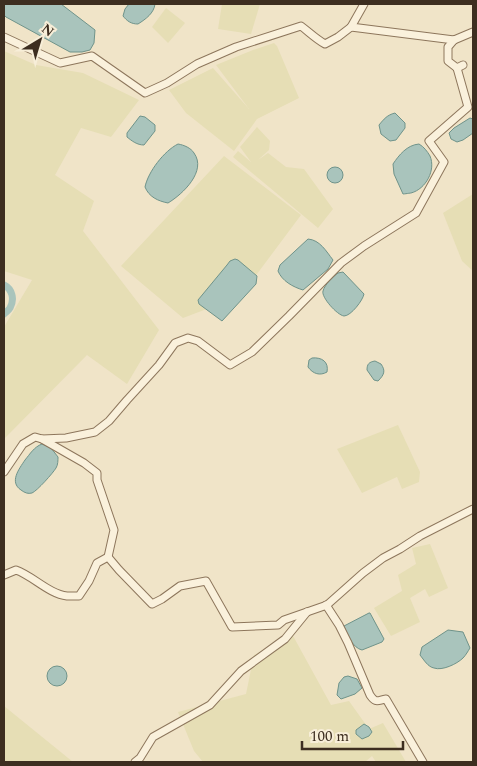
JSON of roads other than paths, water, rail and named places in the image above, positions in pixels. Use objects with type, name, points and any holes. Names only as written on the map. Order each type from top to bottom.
[{"type":"street","points":[[4,37],[60,63],[92,56],[145,93],[197,64],[236,47],[301,26],[325,44],[351,27],[364,4]]},
{"type":"street","points":[[351,27],[454,40]]},
{"type":"street","points":[[42,439],[66,438],[95,432],[108,421],[159,365],[175,343],[182,340],[188,338],[198,340],[230,365],[252,352],[341,263],[416,213],[444,162],[429,141],[468,107],[460,66],[448,61],[448,47],[454,40],[473,32]]},
{"type":"street","points":[[4,575],[16,570],[23,572],[53,591],[65,596],[79,596],[89,581],[97,563],[108,557],[114,530],[97,480],[97,473],[42,439],[35,436],[23,444],[5,468]]},
{"type":"street","points":[[108,557],[152,604],[180,586],[206,581],[232,627],[278,625],[284,620],[326,606],[383,558],[420,536],[473,509]]},
{"type":"street","points":[[326,606],[339,625],[373,700],[386,699],[423,762]]},
{"type":"street","points":[[135,762],[140,758],[153,737],[210,705],[241,671],[285,639],[309,611]]},
{"type":"water","points":[[4,4],[61,4],[95,30],[94,43],[90,50],[70,52],[6,17],[4,15]]},
{"type":"water","points":[[129,4],[155,4],[147,18],[138,24],[129,22],[123,16]]},
{"type":"water","points":[[395,113],[405,123],[405,128],[396,140],[390,141],[381,134],[379,125],[388,116]]},
{"type":"water","points":[[140,116],[145,117],[155,125],[155,131],[144,145],[137,144],[127,137],[127,133]]},
{"type":"water","points":[[470,118],[473,119],[473,133],[457,142],[451,139],[449,133]]},
{"type":"water","points":[[178,144],[193,151],[198,167],[192,181],[168,203],[154,198],[145,187],[149,175],[157,162]]},
{"type":"water","points":[[419,144],[430,156],[432,161],[431,173],[421,188],[411,193],[403,194],[394,174],[393,164],[407,148]]},
{"type":"water","points":[[332,167],[338,167],[343,172],[341,181],[332,183],[327,178],[327,172]]},
{"type":"water","points":[[308,239],[316,241],[333,260],[328,269],[303,290],[288,283],[278,271],[280,265]]},
{"type":"water","points":[[235,259],[257,276],[256,284],[222,321],[199,304],[198,300],[230,261]]},
{"type":"water","points":[[343,272],[364,294],[356,307],[344,316],[334,309],[323,294],[324,288],[329,281],[338,273]]},
{"type":"water","points":[[319,358],[324,361],[327,365],[327,372],[314,373],[308,367],[309,360]]},
{"type":"water","points":[[375,361],[383,366],[384,371],[378,381],[374,380],[367,370],[367,366]]},
{"type":"water","points":[[42,444],[51,448],[58,457],[57,465],[52,474],[37,489],[32,493],[26,493],[17,487],[16,475],[30,453]]},
{"type":"water","points":[[369,613],[384,639],[382,642],[362,650],[353,644],[344,626]]},
{"type":"water","points":[[448,630],[463,632],[470,648],[457,663],[437,669],[426,663],[420,655],[422,647]]},
{"type":"water","points":[[57,666],[64,669],[67,676],[64,683],[57,686],[50,683],[47,676],[50,669]]},
{"type":"water","points":[[348,676],[357,679],[362,688],[355,694],[341,699],[337,695],[339,683],[344,677]]},
{"type":"water","points":[[364,724],[372,732],[369,736],[362,739],[356,734],[356,730]]},
{"type":"waterway","points":[[4,285],[12,295],[12,305],[4,314]]}]
